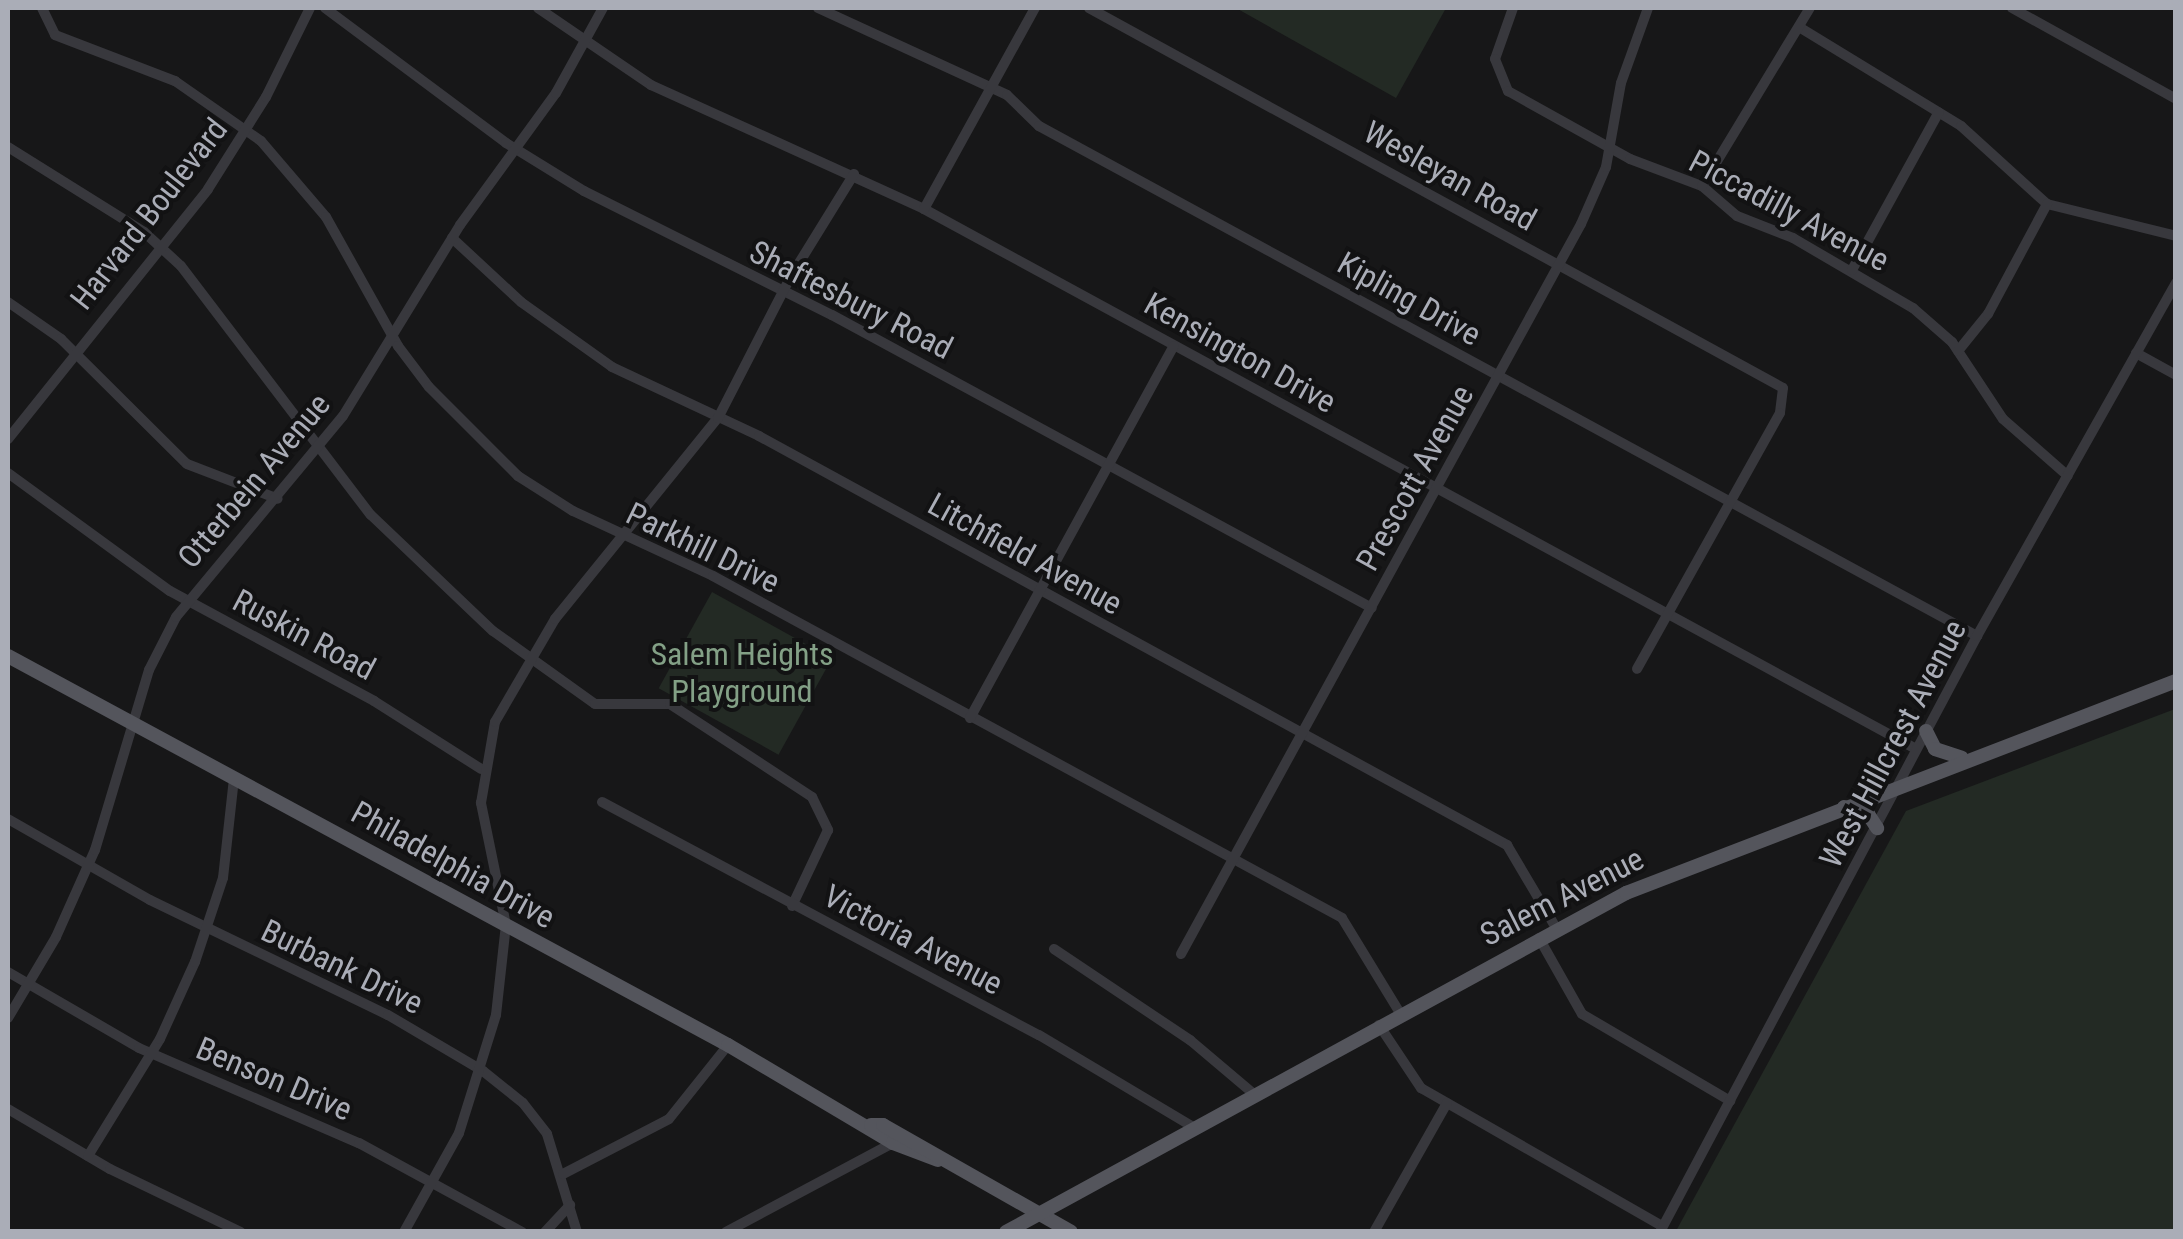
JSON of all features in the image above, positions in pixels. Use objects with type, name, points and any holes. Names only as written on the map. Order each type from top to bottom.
[{"type":"main road","name":"Philadelphia Drive","points":[[8,656],[728,1045],[871,1125],[893,1143],[938,1160]]},
{"type":"main road","name":"Salem Avenue","points":[[1006,1232],[1556,928],[1704,859],[1963,758],[2176,681]]},
{"type":"main road","points":[[1926,730],[1934,749],[1963,758]]},
{"type":"main road","points":[[1843,807],[1868,814],[1877,828]]},
{"type":"main road","name":"Philadelphia Drive","points":[[871,1125],[883,1125],[938,1160],[1071,1232]]},
{"type":"street","name":"Parkhill Drive","points":[[42,8],[51,31],[150,68],[246,129],[311,196],[429,387],[491,454],[557,502],[712,576],[1347,922],[1400,1014]]},
{"type":"street","name":"Harvard Boulevard","points":[[8,439],[74,351],[162,248],[246,129],[310,8]]},
{"type":"street","name":"Shaftesbury Road","points":[[325,8],[515,148],[672,240],[783,290],[1372,608]]},
{"type":"street","name":"Kensington Drive","points":[[538,8],[586,44],[699,110],[854,174],[924,209],[1916,749]]},
{"type":"street","name":"Otterbein Avenue","points":[[8,1018],[87,866],[154,658],[187,601],[318,450],[452,238],[586,44],[603,8]]},
{"type":"street","name":"Kipling Drive","points":[[818,8],[992,88],[1039,126],[1977,636]]},
{"type":"street","points":[[924,209],[1035,8]]},
{"type":"street","name":"Wesleyan Road","points":[[1089,8],[1774,379],[1784,392],[1780,414],[1728,502]]},
{"type":"street","name":"Piccadilly Avenue","points":[[1513,8],[1496,53],[1497,74],[1515,96],[1609,148],[1702,186],[1736,216],[1852,270],[1914,308],[1958,352],[2004,419],[2068,476]]},
{"type":"street","name":"Prescott Avenue","points":[[1181,954],[1559,263],[1609,148],[1625,68],[1648,8]]},
{"type":"street","points":[[1702,186],[1735,122],[1810,8]]},
{"type":"street","points":[[2012,8],[2176,99]]},
{"type":"street","points":[[1799,27],[1939,112],[2036,188],[2047,204],[2176,236]]},
{"type":"street","points":[[1852,270],[1939,112]]},
{"type":"street","points":[[8,148],[162,248],[210,302],[318,450],[430,576],[528,660],[601,707],[670,704],[812,797],[827,817],[822,846],[792,906]]},
{"type":"street","points":[[404,1232],[436,1181],[483,1071],[506,925],[483,832],[482,770],[495,722],[528,660],[623,534],[718,418],[783,290],[854,174]]},
{"type":"street","points":[[1958,352],[1988,314],[2047,204]]},
{"type":"street","name":"Litchfield Avenue","points":[[452,238],[577,345],[1510,848],[1556,928]]},
{"type":"street","name":"West Hillcrest Avenue","points":[[1661,1229],[1977,636],[2176,283]]},
{"type":"street","points":[[8,302],[74,351],[195,470],[278,500]]},
{"type":"street","points":[[970,718],[1174,346]]},
{"type":"street","points":[[2136,352],[2176,375]]},
{"type":"street","name":"Ruskin Road","points":[[8,473],[187,601],[374,701],[482,770]]},
{"type":"street","points":[[1637,670],[1728,502]]},
{"type":"street","points":[[88,1156],[152,1054],[207,929],[226,860],[234,778]]},
{"type":"street","name":"Victoria Avenue","points":[[602,802],[1039,1035],[1196,1128]]},
{"type":"street","name":"Burbank Drive","points":[[8,818],[87,866],[207,929],[372,1006],[483,1071],[534,1115],[563,1174],[576,1232]]},
{"type":"street","points":[[1538,937],[1582,1014],[1730,1101]]},
{"type":"street","points":[[1054,949],[1190,1040],[1254,1094]]},
{"type":"street","name":"Benson Drive","points":[[8,972],[152,1054],[436,1181],[522,1232]]},
{"type":"street","points":[[1379,1025],[1409,1076],[1661,1229]]},
{"type":"street","points":[[563,1174],[669,1119],[728,1045]]},
{"type":"street","points":[[1374,1232],[1447,1102]]},
{"type":"street","points":[[8,1109],[88,1156],[240,1232]]},
{"type":"street","points":[[726,1232],[893,1143]]},
{"type":"street","points":[[545,1232],[570,1205]]},
{"type":"green space","points":[[1236,8],[1446,8],[1396,98]]},
{"type":"green space","name":"Salem Heights Playground","points":[[712,592],[832,658],[778,755],[659,688]]},
{"type":"green space","points":[[2175,709],[2175,1231],[1676,1231],[1906,811]]}]
